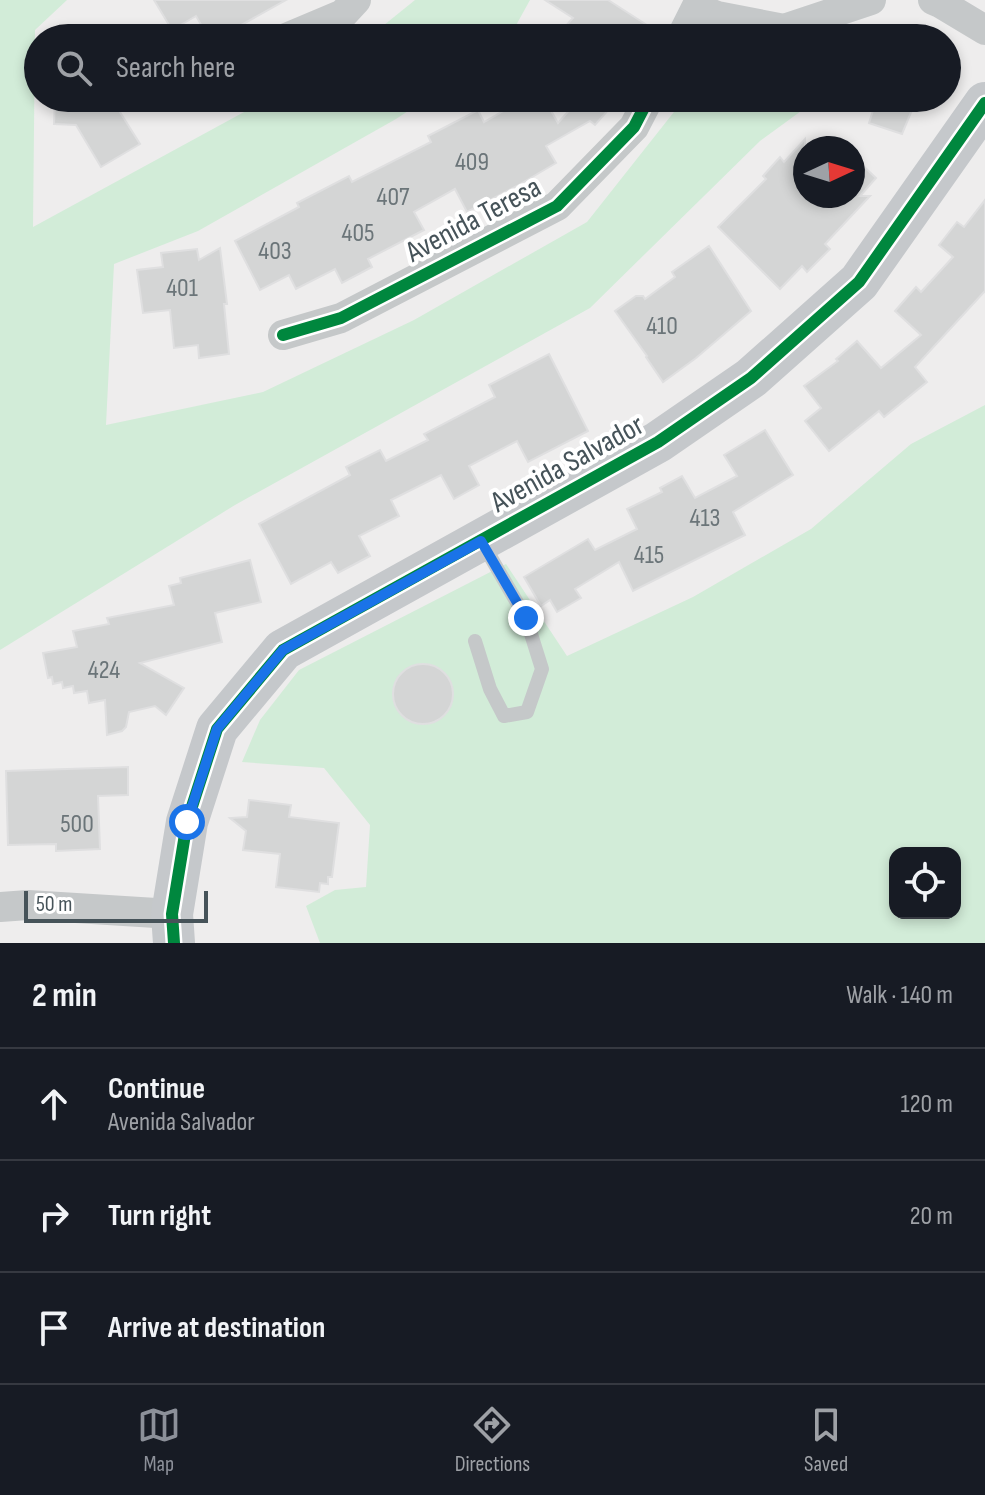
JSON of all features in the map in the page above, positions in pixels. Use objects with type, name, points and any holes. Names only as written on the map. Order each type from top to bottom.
[{"type":"street","points":[[319,24],[343,14],[356,0]]},
{"type":"street","points":[[799,24],[871,0]]},
{"type":"street","points":[[933,0],[985,30]]},
{"type":"street","points":[[688,24],[698,4],[717,16],[758,24]]},
{"type":"street","name":"Avenida Salvador","points":[[173,929],[187,822],[217,729],[283,650],[658,442],[751,378],[859,282],[985,103]]},
{"type":"street","name":"Avenida Teresa","points":[[283,335],[341,318],[557,206],[634,127],[642,112]]},
{"type":"street","points":[[0,907],[28,905],[173,929]]},
{"type":"lane","points":[[475,641],[490,689],[504,716],[527,712],[542,669],[526,618],[481,541]]},
{"type":"green space","points":[[0,0],[67,0],[41,24],[24,24],[24,112],[34,112],[33,227],[244,112],[407,112],[198,231],[114,264],[106,425],[263,392],[414,320],[587,222],[674,112],[800,112],[760,141],[590,308],[235,505],[0,650]]},
{"type":"green space","points":[[415,0],[530,0],[517,24],[385,24]]},
{"type":"green space","points":[[985,405],[985,943],[320,943],[306,906],[335,890],[366,887],[370,825],[324,768],[242,762],[260,720],[299,670],[506,564],[567,656],[693,597],[811,529],[911,444]]},
{"type":"building","points":[[154,0],[286,0],[243,24],[201,24],[196,16],[182,24],[168,24]]},
{"type":"building","points":[[545,0],[608,0],[645,24],[568,24],[573,18]]},
{"type":"building","points":[[54,112],[120,112],[140,144],[101,167],[76,125],[54,124]]},
{"type":"building","points":[[474,112],[479,112],[484,122],[502,112],[552,112],[558,123],[568,112],[607,112],[595,125],[590,121],[546,146],[556,163],[467,212],[455,189],[414,212],[424,230],[368,259],[372,267],[342,283],[335,269],[296,289],[289,275],[260,290],[235,241],[349,176],[352,182],[431,142],[428,136]]},
{"type":"building","points":[[873,112],[911,112],[902,134],[869,123]]},
{"type":"building","points":[[793,152],[793,208],[859,208],[825,244],[830,249],[807,272],[802,266],[780,289],[718,227],[766,179],[763,176],[780,157],[784,162]]},
{"type":"building","points":[[865,167],[876,178],[865,190]]},
{"type":"building","points":[[985,200],[985,291],[915,367],[927,382],[884,417],[879,411],[829,451],[805,421],[821,408],[804,386],[838,361],[836,359],[857,341],[881,368],[921,335],[895,311],[916,287],[921,292],[953,257],[939,245],[957,222],[964,227]]},
{"type":"building","points":[[709,246],[751,311],[663,382],[615,311],[636,296],[645,299],[675,277],[672,272]]},
{"type":"building","points":[[220,248],[229,354],[199,358],[198,345],[174,348],[170,310],[143,313],[137,270],[163,267],[161,253],[197,249],[199,260]]},
{"type":"building","points":[[549,354],[588,431],[528,462],[517,441],[469,466],[479,485],[454,499],[441,475],[391,500],[399,516],[359,536],[370,556],[338,573],[331,562],[291,584],[259,524],[350,475],[346,467],[380,450],[386,461],[428,440],[424,434],[495,397],[489,385]]},
{"type":"building","points":[[765,430],[793,475],[733,512],[745,535],[633,591],[619,562],[575,589],[581,598],[557,612],[550,600],[541,606],[524,577],[588,539],[595,550],[637,529],[627,509],[662,492],[660,488],[682,476],[695,498],[737,476],[724,455]]},
{"type":"building","points":[[250,560],[261,602],[215,613],[222,642],[140,663],[184,688],[166,715],[155,706],[129,712],[126,727],[107,735],[105,700],[89,703],[87,691],[74,693],[73,686],[63,688],[62,682],[53,684],[52,677],[48,678],[43,653],[77,647],[73,631],[109,624],[107,618],[174,605],[169,586],[181,583],[180,578]]},
{"type":"building","points":[[423,664],[435,666],[444,673],[451,682],[451,706],[444,715],[435,722],[423,724],[411,722],[402,715],[395,706],[393,694],[395,682],[402,673],[411,666]]},
{"type":"building","points":[[128,767],[128,795],[98,796],[100,849],[56,851],[56,844],[8,845],[6,771]]},
{"type":"building","points":[[249,800],[291,805],[289,817],[339,823],[332,877],[328,877],[328,884],[320,883],[319,892],[276,887],[280,854],[243,850],[246,831],[230,818],[247,817]]},
{"type":"cycle path","points":[[174,943],[172,914],[187,822],[217,729],[283,650],[658,442],[751,378],[859,282],[985,103]]},
{"type":"cycle path","points":[[283,335],[341,318],[557,206],[634,127],[642,112]]},
{"type":"route","points":[[187,822],[217,729],[283,650],[481,541],[526,618]]}]
